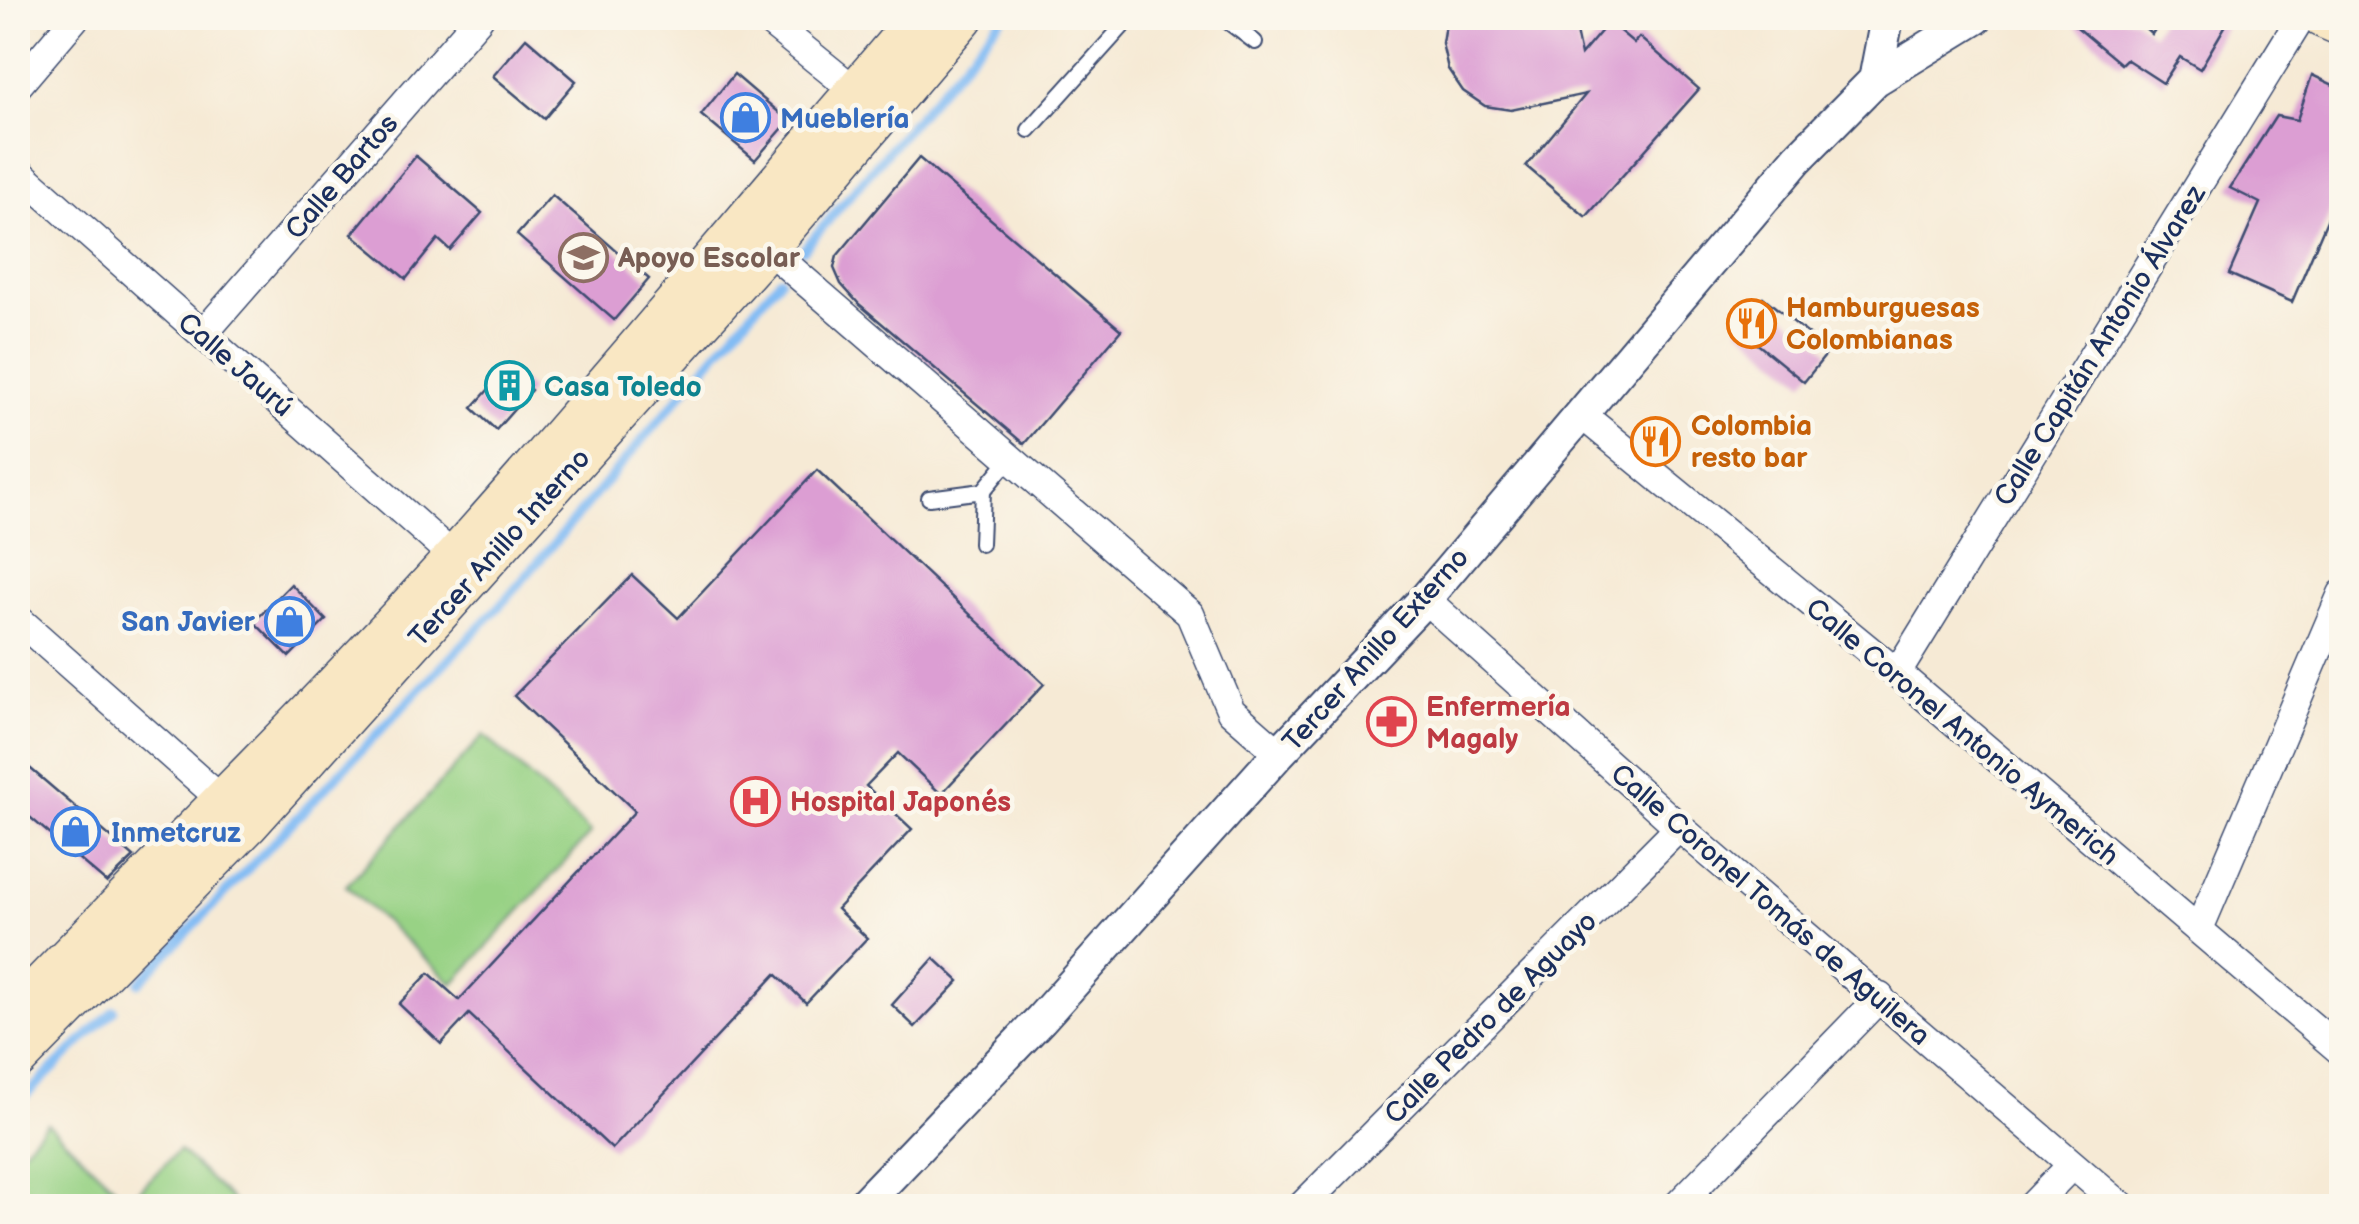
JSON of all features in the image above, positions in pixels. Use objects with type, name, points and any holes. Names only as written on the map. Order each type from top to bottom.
[{"type":"main road","name":"Tercer Anillo Interno","points":[[18,1006],[223,801],[464,544],[640,346],[917,18]]},
{"type":"main road","points":[[464,544],[558,456],[722,264],[745,252],[768,249],[767,222],[775,208],[915,43],[931,18]]},
{"type":"main road","name":"Tercer Anillo Interno","points":[[18,1060],[248,826],[768,249],[964,18]]},
{"type":"main road","points":[[2322,18],[2342,26]]},
{"type":"main road","points":[[18,1060],[74,972],[212,832],[223,801],[256,788],[470,556],[537,506]]},
{"type":"main road","points":[[18,1023],[38,998],[46,977]]},
{"type":"street","points":[[18,86],[75,18]]},
{"type":"street","name":"Calle Bartos","points":[[203,334],[479,18]]},
{"type":"street","points":[[764,18],[854,90]]},
{"type":"street","points":[[1875,80],[1888,18]]},
{"type":"street","name":"Tercer Anillo Externo","points":[[862,1206],[1041,1018],[1424,598],[1798,158],[1875,80],[1976,18]]},
{"type":"street","name":"Calle Capitán Antonio Álvarez","points":[[1898,673],[2302,18]]},
{"type":"street","name":"Calle Jaurú","points":[[18,172],[203,334],[464,544]]},
{"type":"street","points":[[768,249],[1190,614],[1232,712],[1280,753]]},
{"type":"street","name":"Calle Coronel Antonio Aymerich","points":[[1581,414],[1898,673],[2342,1052]]},
{"type":"street","points":[[2199,930],[2342,594]]},
{"type":"street","name":"Calle Coronel Tomás de Aguilera","points":[[1424,598],[1679,827],[2121,1206]]},
{"type":"street","points":[[18,620],[223,801]]},
{"type":"street","name":"Calle Pedro de Aguayo","points":[[1302,1206],[1679,827]]},
{"type":"street","points":[[1677,1206],[1880,998]]},
{"type":"street","points":[[2032,1206],[2072,1165]]},
{"type":"lane","points":[[1030,130],[1130,18]]},
{"type":"lane","points":[[1222,18],[1255,42]]},
{"type":"lane","points":[[981,544],[983,492],[1010,458]]},
{"type":"lane","points":[[929,498],[983,492]]},
{"type":"green space","points":[[484,735],[591,833],[453,984],[346,886]]},
{"type":"green space","points":[[47,1123],[129,1201],[179,1150],[238,1206],[18,1206],[18,1155]]},
{"type":"building","points":[[1446,18],[1573,18],[1581,55],[1609,22],[1634,43],[1639,37],[1699,89],[1586,217],[1526,166],[1586,94],[1511,110],[1485,106],[1463,91],[1448,69],[1442,43]]},
{"type":"building","points":[[2066,18],[2134,18],[2152,34],[2161,20],[2173,23],[2177,18],[2230,18],[2200,69],[2180,57],[2163,83],[2126,59],[2121,64]]},
{"type":"building","points":[[526,38],[576,81],[544,119],[493,76]]},
{"type":"building","name":"Mueblería","points":[[734,74],[789,121],[755,160],[701,115]]},
{"type":"building","points":[[2312,75],[2342,89],[2342,185],[2292,302],[2229,274],[2260,203],[2230,188],[2276,116],[2297,120]]},
{"type":"building","points":[[416,156],[482,213],[450,250],[438,239],[406,279],[352,234]]},
{"type":"building","points":[[919,158],[1121,330],[1024,444],[859,304],[841,284],[834,268],[837,256]]},
{"type":"building","name":"Apoyo Escolar","points":[[552,195],[649,279],[614,320],[517,235]]},
{"type":"building","points":[[1763,297],[1829,351],[1804,382],[1738,328]]},
{"type":"building","name":"Casa Toledo","points":[[507,369],[531,390],[496,430],[472,408]]},
{"type":"building","points":[[817,470],[1044,684],[941,794],[898,753],[866,786],[912,829],[837,909],[867,938],[806,1003],[776,974],[612,1149],[469,1014],[441,1044],[399,1004],[429,973],[459,1000],[635,811],[514,696],[632,575],[678,618]]},
{"type":"building","name":"San Javier","points":[[291,584],[326,620],[289,657],[254,622]]},
{"type":"building","name":"Inmetcruz","points":[[18,758],[134,857],[107,883],[18,807]]},
{"type":"building","points":[[934,958],[959,981],[915,1027],[892,1005]]},
{"type":"waterway","points":[[803,250],[1002,18]]},
{"type":"waterway","points":[[139,983],[508,597],[780,279]]},
{"type":"waterway","points":[[18,1103],[114,1010]]},
{"type":"place","name":"Mueblería","points":[[745,118]]},
{"type":"place","name":"Apoyo Escolar","points":[[583,257]]},
{"type":"place","name":"Hamburguesas Colombianas","points":[[1751,323]]},
{"type":"place","name":"Casa Toledo","points":[[509,386]]},
{"type":"place","name":"Colombia resto bar","points":[[1656,441]]},
{"type":"place","name":"San Javier","points":[[290,621]]},
{"type":"place","name":"Enfermería Magaly","points":[[1391,722]]},
{"type":"place","name":"Hospital Japonés","points":[[755,801]]},
{"type":"place","name":"Inmetcruz","points":[[76,832]]}]
